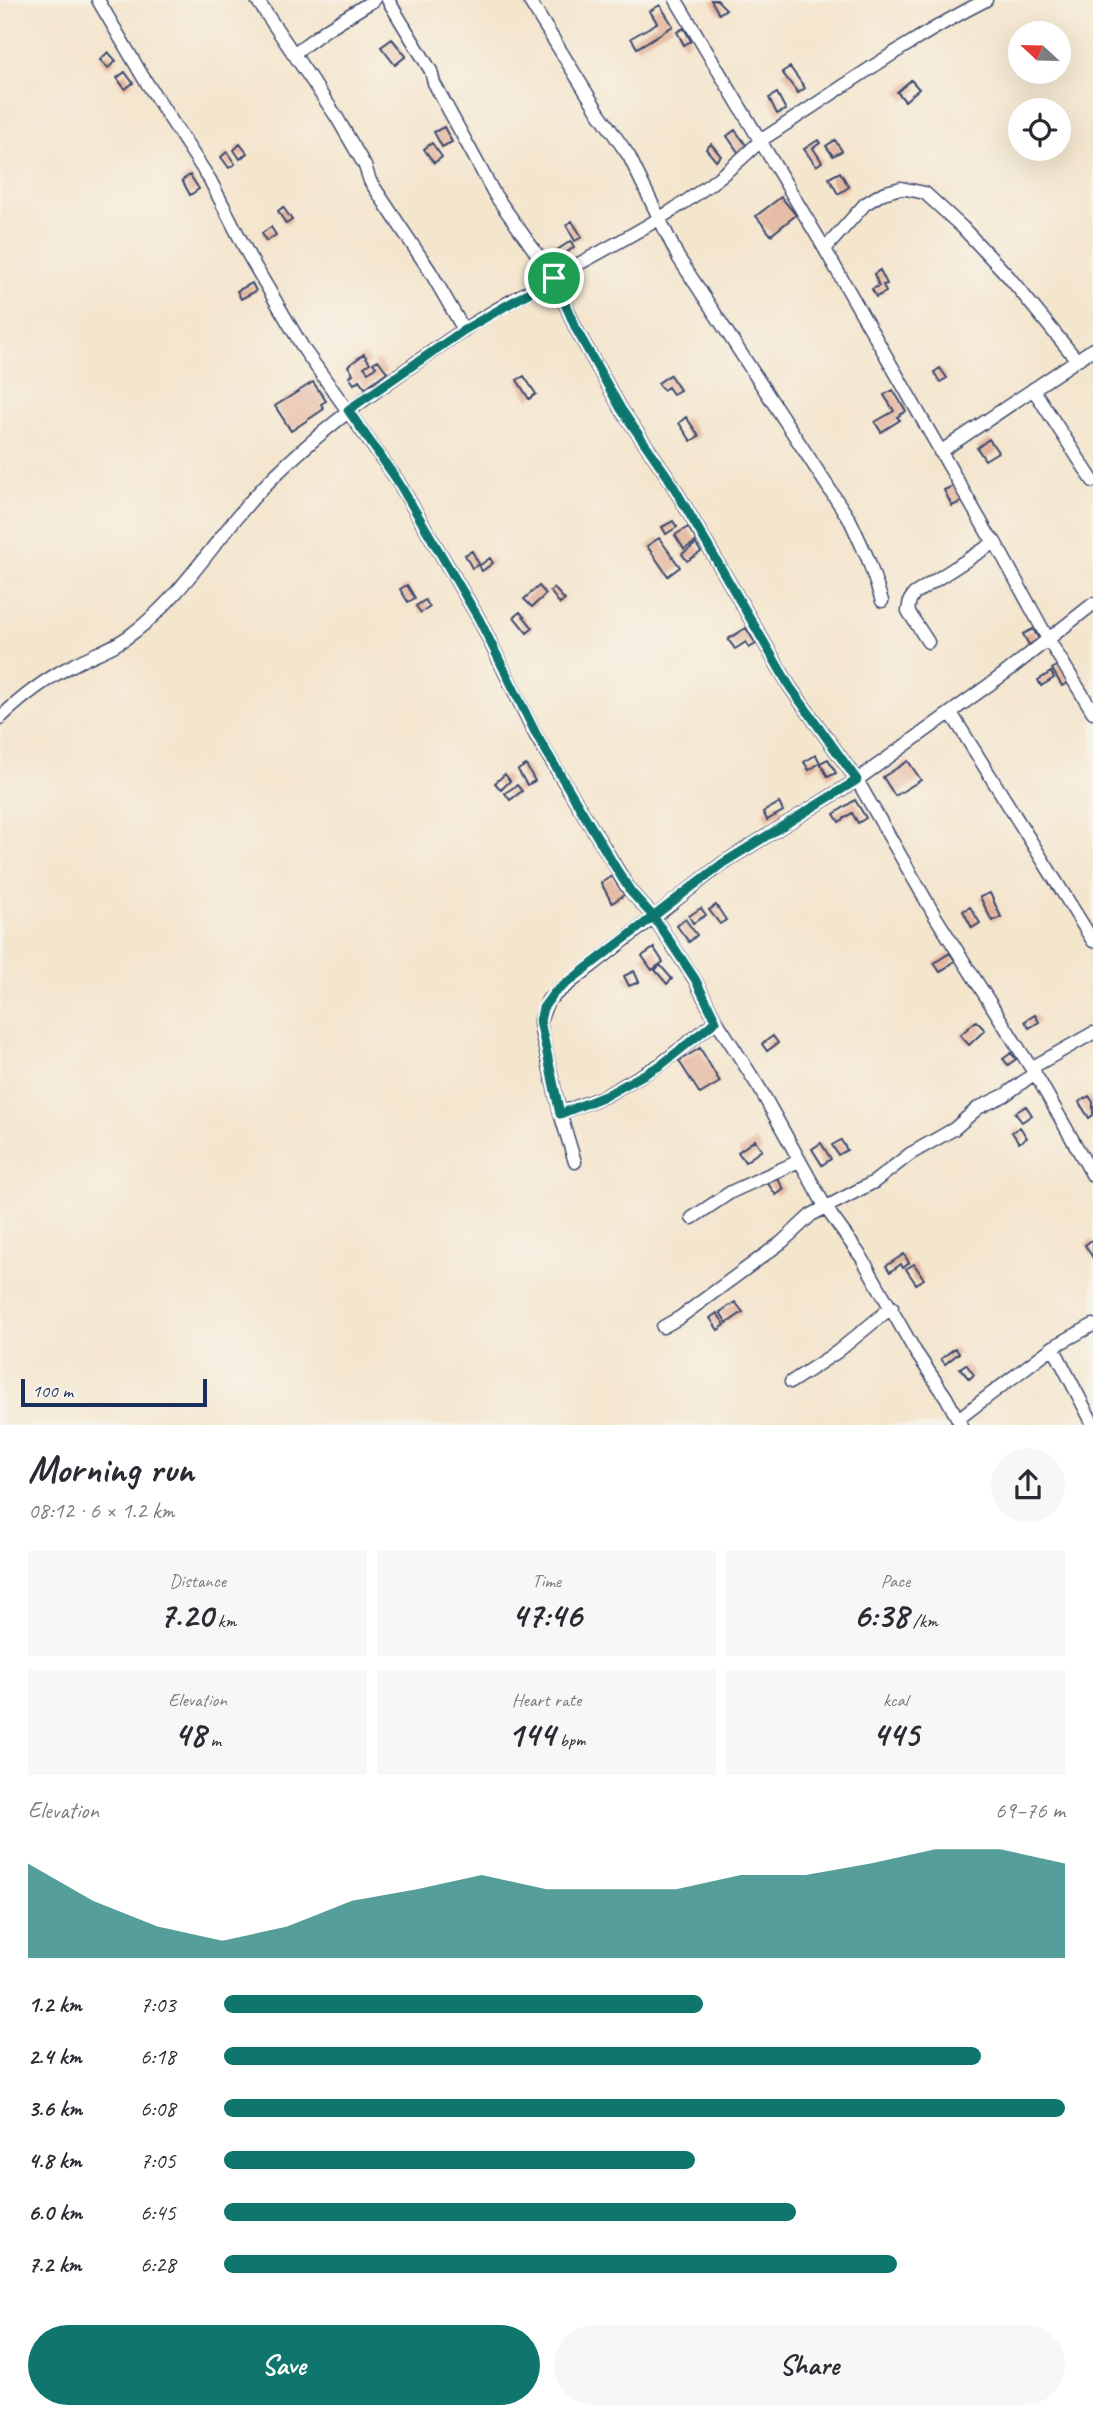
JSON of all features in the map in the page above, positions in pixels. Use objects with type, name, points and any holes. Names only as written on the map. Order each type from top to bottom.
[{"type":"street","points":[[98,0],[143,77],[210,180],[249,256],[298,339],[397,480],[479,619],[536,734],[617,870],[631,892],[653,916],[695,979],[716,1021],[760,1089],[826,1208],[862,1258],[915,1351],[960,1422],[1053,1347],[1093,1325]]},
{"type":"street","points":[[257,0],[336,116],[365,166],[370,181],[430,271],[464,330]]},
{"type":"street","points":[[293,54],[374,0]]},
{"type":"street","points":[[387,0],[431,71],[434,83],[495,195],[554,278],[576,329],[621,409],[668,477],[790,687],[857,780],[935,916],[1033,1071],[1093,1177]]},
{"type":"street","points":[[529,0],[629,156],[678,257],[850,522],[868,559],[882,601]]},
{"type":"street","points":[[676,0],[825,249],[940,452],[995,542],[1048,639],[1093,712]]},
{"type":"street","points":[[0,718],[12,706],[71,666],[115,646],[134,633],[195,570],[256,496],[295,455],[348,410],[464,330],[615,246],[718,179],[760,141],[908,43],[986,0]]},
{"type":"street","points":[[825,249],[865,204],[883,193],[901,188],[925,193],[962,227],[1009,277],[1076,359]]},
{"type":"street","points":[[940,452],[1093,349]]},
{"type":"street","points":[[1033,389],[1093,481]]},
{"type":"street","points":[[928,642],[908,611],[914,594],[995,542]]},
{"type":"street","points":[[575,1162],[560,1114],[540,1021],[543,1008],[554,993],[723,863],[857,780],[951,713],[1093,604]]},
{"type":"street","points":[[951,713],[1093,941]]},
{"type":"street","points":[[560,1114],[605,1096],[661,1065],[716,1021]]},
{"type":"street","points":[[663,1327],[782,1242],[811,1215],[874,1182],[910,1154],[954,1129],[978,1108],[1005,1095],[1033,1071],[1093,1033]]},
{"type":"street","points":[[692,1218],[731,1192],[799,1161]]},
{"type":"street","points":[[791,1382],[837,1352],[892,1307]]},
{"type":"street","points":[[1053,1347],[1093,1423]]},
{"type":"building","points":[[711,0],[717,0],[726,9],[719,14]]},
{"type":"building","points":[[660,5],[673,26],[637,48],[631,38],[657,23],[650,11]]},
{"type":"building","points":[[684,28],[691,41],[684,45],[677,32]]},
{"type":"building","points":[[392,39],[406,56],[395,65],[381,47]]},
{"type":"building","points":[[108,52],[116,61],[108,68],[100,60]]},
{"type":"building","points":[[790,67],[805,88],[798,93],[782,72]]},
{"type":"building","points":[[125,72],[133,83],[125,89],[117,78]]},
{"type":"building","points":[[911,80],[919,89],[905,101],[897,92]]},
{"type":"building","points":[[777,93],[786,110],[777,114],[769,98]]},
{"type":"building","points":[[444,127],[452,142],[442,147],[434,132]]},
{"type":"building","points":[[735,130],[749,149],[740,155],[727,136]]},
{"type":"building","points":[[818,140],[820,143],[813,148],[822,162],[816,166],[804,149]]},
{"type":"building","points":[[835,140],[842,151],[833,156],[826,146]]},
{"type":"building","points":[[432,143],[442,157],[434,163],[424,149]]},
{"type":"building","points":[[240,144],[247,153],[240,159],[234,150]]},
{"type":"building","points":[[711,144],[721,156],[716,161],[706,149]]},
{"type":"building","points":[[227,152],[235,164],[229,168],[221,157]]},
{"type":"building","points":[[840,172],[849,187],[838,194],[829,178]]},
{"type":"building","points":[[190,175],[199,189],[190,195],[182,180]]},
{"type":"building","points":[[781,197],[796,215],[771,235],[756,216]]},
{"type":"building","points":[[283,207],[292,220],[286,224],[278,211]]},
{"type":"building","points":[[572,221],[582,237],[575,241],[566,225]]},
{"type":"building","points":[[271,227],[276,235],[266,241],[262,233]]},
{"type":"building","points":[[571,241],[574,247],[561,257],[557,250]]},
{"type":"building","points":[[880,270],[887,284],[883,285],[886,292],[876,297],[872,289],[879,286],[874,274]]},
{"type":"building","points":[[252,283],[256,291],[241,299],[237,291]]},
{"type":"building","points":[[364,354],[370,363],[364,367],[368,372],[376,367],[373,363],[378,360],[387,372],[365,388],[359,380],[354,384],[349,377],[353,374],[348,366]]},
{"type":"building","points":[[940,368],[947,378],[940,382],[934,372]]},
{"type":"building","points":[[670,375],[680,390],[673,394],[668,387],[663,390],[658,383]]},
{"type":"building","points":[[524,376],[536,394],[529,399],[517,380]]},
{"type":"building","points":[[313,382],[326,401],[321,404],[324,409],[291,431],[275,406]]},
{"type":"building","points":[[893,390],[906,411],[897,417],[900,420],[881,432],[875,422],[894,411],[884,395]]},
{"type":"building","points":[[686,417],[699,436],[691,441],[679,423]]},
{"type":"building","points":[[989,439],[998,452],[985,460],[977,448]]},
{"type":"building","points":[[955,485],[963,501],[952,506],[944,490]]},
{"type":"building","points":[[673,521],[677,527],[666,534],[662,527]]},
{"type":"building","points":[[688,527],[697,541],[684,549],[675,535]]},
{"type":"building","points":[[659,538],[680,567],[668,576],[647,546]]},
{"type":"building","points":[[696,544],[701,552],[687,561],[682,554]]},
{"type":"building","points":[[472,551],[479,564],[472,568],[465,555]]},
{"type":"building","points":[[490,558],[493,563],[482,571],[479,566]]},
{"type":"building","points":[[407,585],[415,598],[408,602],[400,589]]},
{"type":"building","points":[[539,586],[546,594],[532,607],[524,599]]},
{"type":"building","points":[[554,588],[565,600],[560,604],[550,591]]},
{"type":"building","points":[[425,600],[430,607],[421,613],[416,606]]},
{"type":"building","points":[[520,612],[533,628],[527,633],[514,617]]},
{"type":"building","points":[[746,628],[756,644],[749,648],[746,642],[735,649],[728,639]]},
{"type":"building","points":[[1033,629],[1039,639],[1029,645],[1023,634]]},
{"type":"building","points":[[1060,664],[1070,682],[1062,686],[1052,669]]},
{"type":"building","points":[[1051,672],[1054,678],[1041,686],[1038,680]]},
{"type":"building","points":[[816,755],[820,763],[809,770],[804,762]]},
{"type":"building","points":[[828,759],[836,773],[828,777],[820,763]]},
{"type":"building","points":[[908,761],[921,780],[895,796],[883,777]]},
{"type":"building","points":[[526,765],[535,781],[527,785],[518,770]]},
{"type":"building","points":[[505,774],[510,781],[501,790],[495,783]]},
{"type":"building","points":[[517,785],[522,791],[510,800],[505,793]]},
{"type":"building","points":[[855,800],[866,818],[858,823],[852,813],[839,822],[834,814]]},
{"type":"building","points":[[779,803],[783,811],[767,820],[763,812]]},
{"type":"building","points":[[612,876],[624,895],[612,903],[601,883]]},
{"type":"building","points":[[990,893],[1001,917],[992,921],[980,897]]},
{"type":"building","points":[[716,905],[726,920],[720,924],[709,910]]},
{"type":"building","points":[[970,907],[980,923],[972,928],[963,911]]},
{"type":"building","points":[[701,908],[706,915],[693,923],[689,916]]},
{"type":"building","points":[[685,919],[697,935],[689,942],[677,926]]},
{"type":"building","points":[[654,948],[663,962],[652,970],[642,956]]},
{"type":"building","points":[[950,953],[955,961],[940,972],[934,963]]},
{"type":"building","points":[[660,965],[672,979],[667,984],[655,970]]},
{"type":"building","points":[[634,971],[639,982],[629,986],[624,976]]},
{"type":"building","points":[[1035,1015],[1039,1022],[1029,1028],[1025,1021]]},
{"type":"building","points":[[976,1021],[985,1030],[969,1045],[960,1035]]},
{"type":"building","points":[[773,1036],[778,1043],[767,1051],[762,1044]]},
{"type":"building","points":[[700,1048],[720,1082],[700,1094],[679,1061]]},
{"type":"building","points":[[1011,1053],[1016,1059],[1008,1065],[1003,1059]]},
{"type":"building","points":[[1089,1096],[1093,1102],[1093,1115],[1089,1118],[1079,1102]]},
{"type":"building","points":[[1026,1106],[1032,1115],[1022,1122],[1015,1113]]},
{"type":"building","points":[[1020,1127],[1027,1138],[1019,1143],[1012,1132]]},
{"type":"building","points":[[755,1140],[762,1150],[745,1162],[738,1152]]},
{"type":"building","points":[[841,1140],[847,1150],[838,1155],[832,1145]]},
{"type":"building","points":[[821,1143],[831,1159],[822,1165],[812,1149]]},
{"type":"building","points":[[776,1177],[784,1189],[776,1195],[767,1182]]},
{"type":"building","points":[[1093,1239],[1093,1258],[1085,1245]]},
{"type":"building","points":[[904,1254],[909,1263],[903,1268],[901,1264],[890,1272],[886,1266]]},
{"type":"building","points":[[914,1264],[924,1279],[916,1284],[906,1269]]},
{"type":"building","points":[[735,1302],[743,1312],[727,1323],[720,1312]]},
{"type":"building","points":[[717,1313],[725,1325],[718,1330],[710,1318]]},
{"type":"building","points":[[955,1348],[959,1353],[945,1364],[941,1359]]},
{"type":"building","points":[[966,1364],[974,1375],[969,1379],[960,1368]]},
{"type":"route","points":[[554,278],[464,330],[348,410],[397,480],[479,619],[536,734],[617,870],[631,892],[653,916],[695,979],[716,1021],[661,1065],[605,1096],[560,1114],[540,1021],[543,1008],[554,993],[653,916],[723,863],[857,780],[790,687],[743,609],[709,544],[649,447],[621,409],[576,329],[554,278]]}]
